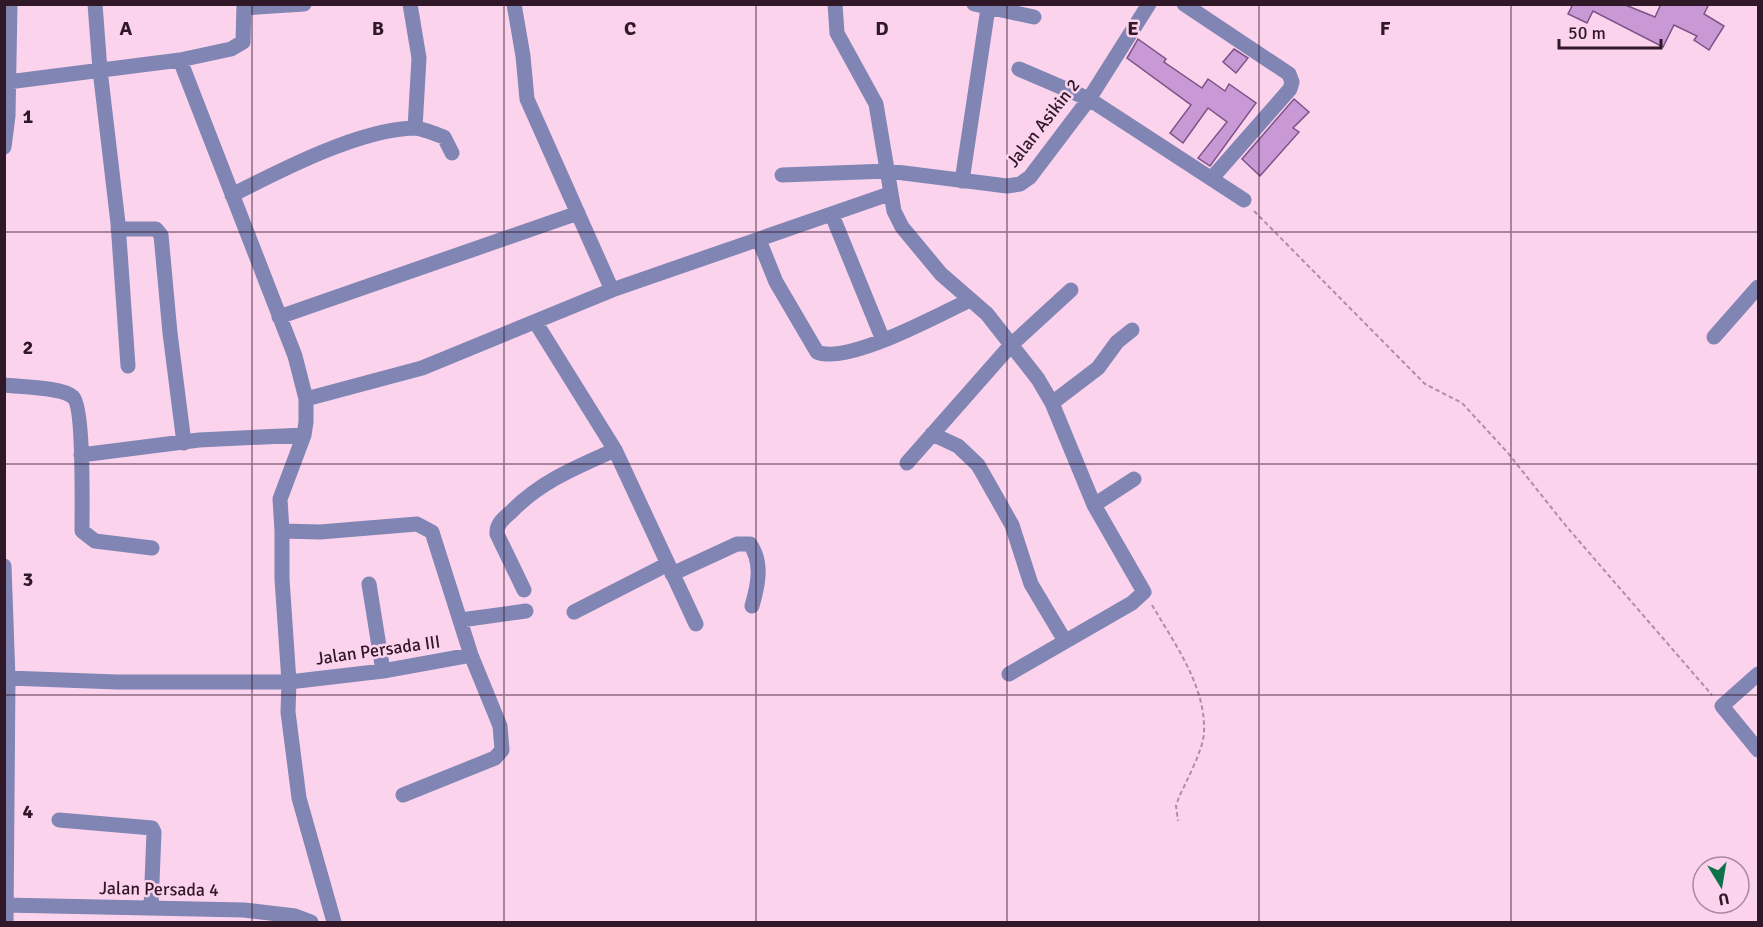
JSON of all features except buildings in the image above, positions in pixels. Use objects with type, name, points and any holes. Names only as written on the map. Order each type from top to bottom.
[{"type":"street","points":[[4,147],[9,82],[7,36],[10,4]]},
{"type":"street","points":[[95,4],[118,229],[128,366]]},
{"type":"street","points":[[9,82],[180,60],[231,49],[243,42],[244,6],[304,4]]},
{"type":"street","points":[[410,4],[419,58],[415,128]]},
{"type":"street","points":[[514,4],[523,56],[527,99],[612,290]]},
{"type":"street","points":[[835,4],[837,33],[876,104],[888,171],[889,194],[902,227],[941,273],[987,314],[1052,403],[1094,505],[1144,592],[1132,603],[1009,674]]},
{"type":"street","name":"Jalan Asikin 2","points":[[782,175],[888,171],[1007,186],[1020,184],[1030,177],[1089,99],[1149,4]]},
{"type":"street","points":[[1184,4],[1289,74],[1292,82],[1290,89],[1212,178]]},
{"type":"street","points":[[962,181],[981,6],[1034,16]]},
{"type":"street","points":[[180,60],[295,356],[306,399],[304,435],[280,499],[282,579],[289,682],[288,712],[299,798],[334,922]]},
{"type":"street","points":[[1019,69],[1089,99],[1244,200]]},
{"type":"street","points":[[232,195],[292,164],[383,133],[415,128],[444,137],[452,153]]},
{"type":"street","points":[[306,399],[422,368],[612,290],[889,194]]},
{"type":"street","points":[[279,317],[578,213]]},
{"type":"street","points":[[832,215],[883,340]]},
{"type":"street","points":[[118,229],[156,230],[161,234],[170,333],[184,444]]},
{"type":"street","points":[[759,240],[776,282],[817,352],[837,355],[883,340],[970,300]]},
{"type":"street","points":[[1714,337],[1758,287]]},
{"type":"street","points":[[907,463],[1011,345],[1071,290]]},
{"type":"street","points":[[536,323],[615,450],[696,624]]},
{"type":"street","points":[[1052,403],[1098,368],[1117,342],[1132,330]]},
{"type":"street","points":[[4,385],[65,392],[74,398],[78,405],[82,531],[95,541],[152,548]]},
{"type":"street","points":[[932,434],[958,446],[978,465],[1012,525],[1031,584],[1065,641]]},
{"type":"street","points":[[81,456],[184,444],[199,440],[304,435]]},
{"type":"street","points":[[524,590],[497,534],[498,524],[526,496],[550,479],[615,450]]},
{"type":"street","points":[[1094,505],[1134,479]]},
{"type":"street","points":[[282,531],[320,532],[417,524],[432,532],[471,655],[500,726],[502,750],[495,758],[403,795]]},
{"type":"street","points":[[574,612],[669,569],[737,544],[750,544],[756,552],[759,579],[752,606]]},
{"type":"street","points":[[4,566],[8,678],[6,922]]},
{"type":"street","points":[[369,584],[383,671]]},
{"type":"street","points":[[461,620],[526,610]]},
{"type":"street","name":"Jalan Persada III","points":[[8,678],[117,682],[289,682],[383,671],[471,655]]},
{"type":"street","points":[[1758,674],[1722,706],[1758,750]]},
{"type":"street","points":[[59,820],[152,828],[154,832],[151,907]]},
{"type":"street","name":"Jalan Persada 4","points":[[5,904],[244,910],[295,916],[311,922]]},
{"type":"path","points":[[1244,200],[1425,384],[1462,404],[1508,453],[1566,526],[1722,706]]},
{"type":"path","points":[[1144,592],[1179,652],[1199,695],[1202,712],[1205,734],[1176,806],[1178,821]]}]
